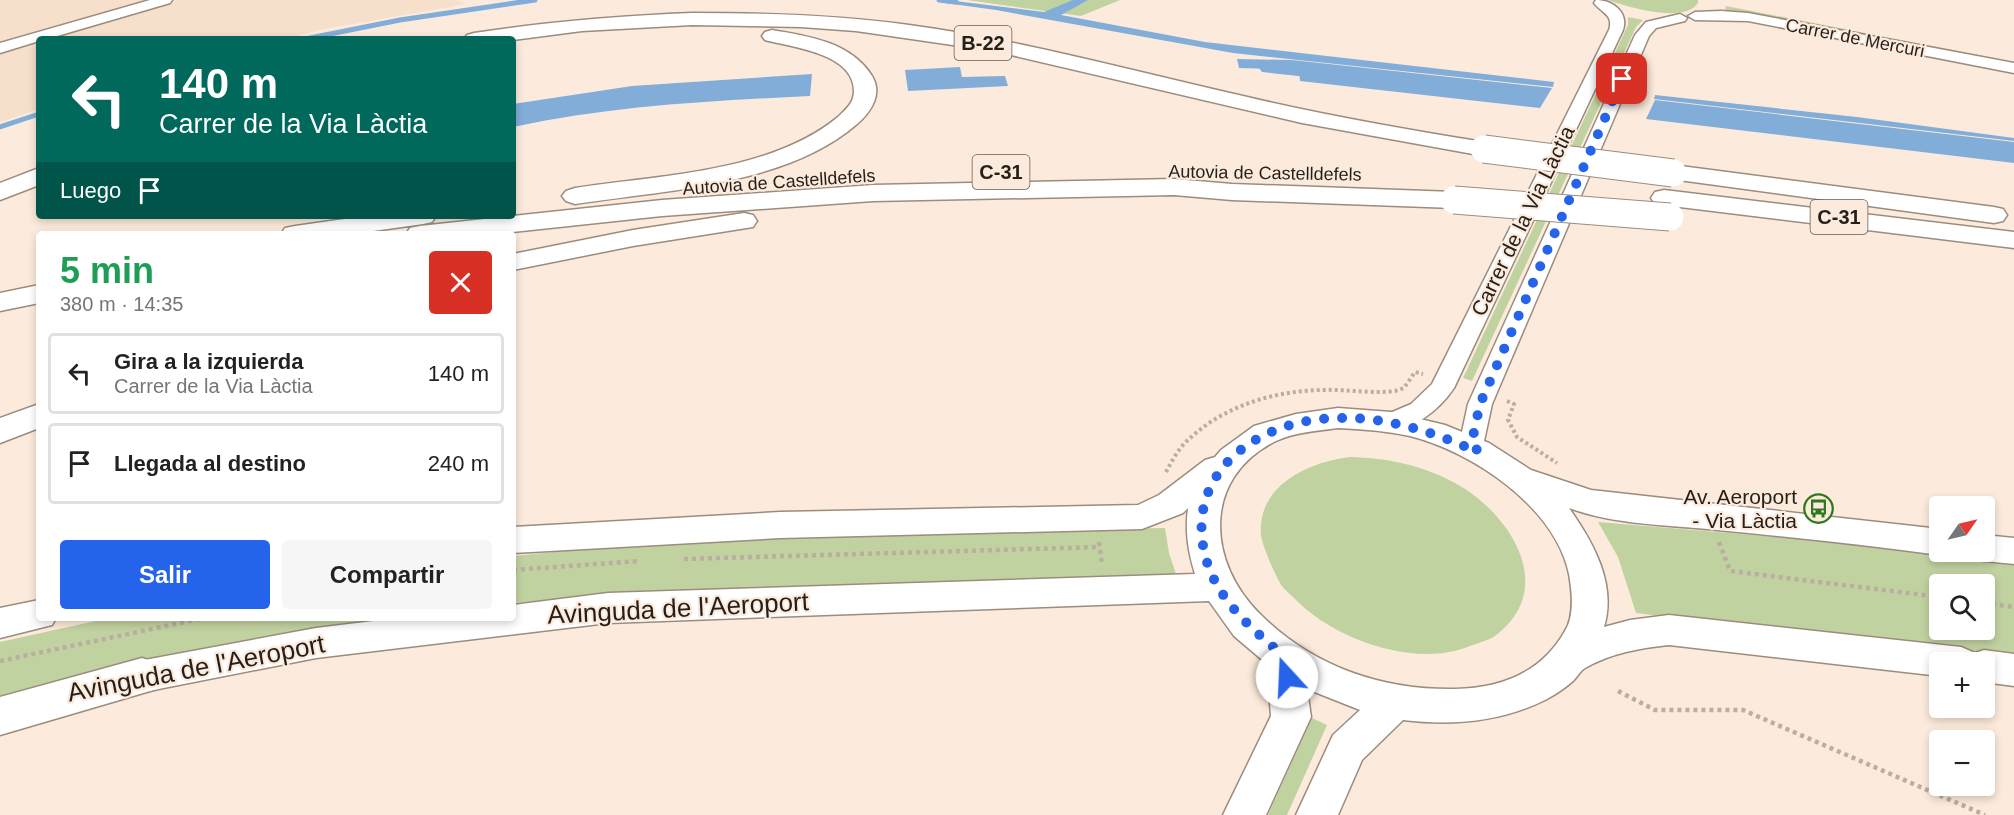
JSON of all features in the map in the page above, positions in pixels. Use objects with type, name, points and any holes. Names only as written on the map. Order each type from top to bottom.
[{"type":"main road","name":"B-22","points":[[499,36],[589,25],[708,19],[763,19],[871,26],[1005,47],[1305,117],[1484,148],[1669,196]]},
{"type":"main road","points":[[516,48],[654,35],[704,33],[773,36],[799,40],[833,52],[856,69],[867,89],[863,106],[836,133],[788,156],[709,175],[540,202]]},
{"type":"main road","points":[[0,171],[36,157]]},
{"type":"main road","name":"Autovia de Castelldefels","points":[[516,205],[726,185],[981,172],[1208,171],[1458,191]]},
{"type":"main road","points":[[0,192],[36,177]]},
{"type":"main road","name":"Autovia de Castelldefels","points":[[448,231],[662,208],[873,193],[1095,187],[1174,187],[1232,192],[1458,191]]},
{"type":"main road","name":"C-31","points":[[1458,191],[1669,196],[2014,240]]},
{"type":"main road","points":[[516,261],[633,238],[777,216],[977,202],[1175,197],[1232,192]]},
{"type":"main road","points":[[1669,196],[1922,204],[2014,218]]},
{"type":"main road","name":"C-31","points":[[1669,196],[1794,231],[2014,260]]},
{"type":"main road","points":[[316,231],[402,219]]},
{"type":"main road","points":[[0,283],[36,277]]},
{"type":"main road","points":[[0,302],[36,295]]},
{"type":"main road","points":[[0,431],[36,416]]},
{"type":"main road","points":[[0,716],[142,676]]},
{"type":"street","points":[[41,36],[165,0]]},
{"type":"street","points":[[1598,2],[1633,13],[1688,17],[1713,8],[1712,0]]},
{"type":"street","name":"Carrer de Mercuri","points":[[1722,0],[1758,10],[2014,58]]},
{"type":"street","name":"Carrer de la Via Làctia","points":[[1392,422],[1404,419],[1426,407],[1442,388],[1616,30],[1618,24],[1615,14],[1598,2]]},
{"type":"street","name":"Carrer de Mercuri","points":[[1688,17],[1721,15],[1748,17],[2014,68]]},
{"type":"street","name":"Carrer de la Via Làctia","points":[[1478,452],[1472,441],[1480,404],[1642,35],[1651,25],[1688,17]]},
{"type":"street","points":[[0,48],[36,38]]},
{"type":"street","points":[[516,540],[780,525],[1142,517],[1171,504],[1258,437],[1297,423],[1338,418],[1392,422],[1436,434],[1478,452],[1516,476],[1549,505],[1576,544],[1588,580],[1588,621],[1571,657]]},
{"type":"street","points":[[1228,459],[1207,491],[1201,528],[1207,561],[1219,587],[1247,625],[1285,657],[1334,684],[1395,702],[1442,708],[1477,705],[1516,696],[1550,678],[1571,657],[1592,646],[1626,635],[1669,630],[1929,659]]},
{"type":"street","points":[[1516,476],[1587,502],[1929,541]]},
{"type":"street","points":[[1995,549],[2014,551]]},
{"type":"street","name":"Avinguda de l'Aeroport","points":[[516,619],[608,608],[1219,587]]},
{"type":"street","points":[[0,623],[36,616]]},
{"type":"street","name":"Avinguda de l'Aeroport","points":[[0,708],[142,676],[316,643],[500,621]]},
{"type":"street","points":[[1244,815],[1291,717],[1285,657]]},
{"type":"street","points":[[1995,667],[2014,670]]},
{"type":"street","points":[[1317,815],[1347,748],[1395,702]]},
{"type":"path","points":[[1505,400],[1514,404],[1508,420],[1517,437],[1565,469]]},
{"type":"path","points":[[1718,539],[1730,571],[1929,596]]},
{"type":"path","points":[[674,559],[1100,547]]},
{"type":"path","points":[[516,570],[651,561]]},
{"type":"path","points":[[1995,604],[2014,607]]},
{"type":"path","points":[[0,661],[190,621]]},
{"type":"path","points":[[1618,691],[1655,710],[1743,710],[1985,815]]},
{"type":"shaded area","points":[[0,0],[457,0],[466,4],[296,36],[36,36],[36,110],[0,122]]},
{"type":"green space","points":[[967,0],[1120,0],[1081,16]]},
{"type":"green space","points":[[1608,0],[1698,0],[1698,3],[1691,9],[1669,13],[1642,10]]},
{"type":"green space","points":[[1726,6],[2014,62],[2014,64],[1725,11]]},
{"type":"green space","points":[[1628,17],[1643,20],[1636,27],[1472,381],[1463,378],[1628,25]]},
{"type":"green space","points":[[1350,457],[1391,461],[1430,471],[1443,477],[1475,496],[1509,532],[1520,553],[1525,574],[1523,596],[1514,617],[1495,636],[1448,652],[1425,654],[1400,652],[1376,646],[1330,626],[1311,613],[1282,586],[1268,558],[1261,535],[1262,517],[1267,502],[1289,479],[1303,471],[1318,464]]},
{"type":"green space","points":[[1598,522],[1848,543],[1929,554],[1929,562],[1991,562],[2014,565],[2014,660],[1995,658],[1995,652],[1950,652],[1636,613],[1618,557]]},
{"type":"green space","points":[[1165,528],[1169,553],[1177,577],[644,593],[516,603],[516,556],[656,542],[948,531]]},
{"type":"green space","points":[[95,621],[378,621],[134,665],[0,696],[0,642]]},
{"type":"green space","points":[[1312,718],[1327,725],[1287,815],[1268,815]]},
{"type":"water","points":[[947,0],[1044,12],[1073,0],[1088,0],[1061,15],[1205,42],[1554,82],[1553,87],[1233,53],[996,10],[945,3]]},
{"type":"water","points":[[1237,59],[1292,60],[1552,88],[1540,108],[1300,81],[1299,70],[1239,68]]},
{"type":"water","points":[[960,67],[962,77],[1005,76],[1008,86],[908,91],[905,70]]},
{"type":"water","points":[[812,74],[810,96],[698,102],[624,109],[516,126],[516,104],[632,86]]},
{"type":"water","points":[[1655,95],[1857,117],[2014,138],[2014,141],[1654,99]]},
{"type":"water","points":[[1655,100],[2014,142],[2014,163],[1646,119]]},
{"type":"waterway","points":[[320,36],[400,20],[535,0]]},
{"type":"waterway","points":[[939,0],[956,2]]},
{"type":"waterway","points":[[1268,68],[1335,75]]},
{"type":"waterway","points":[[0,127],[36,115]]},
{"type":"place","name":"Av. Aeroport - Via Làctia","points":[[1818,509]]},
{"type":"route","points":[[1287,677],[1285,657],[1247,625],[1224,596],[1207,561],[1201,528],[1207,491],[1228,459],[1258,437],[1297,423],[1338,418],[1392,422],[1436,434],[1478,452],[1472,441],[1480,404],[1622,79]]}]
